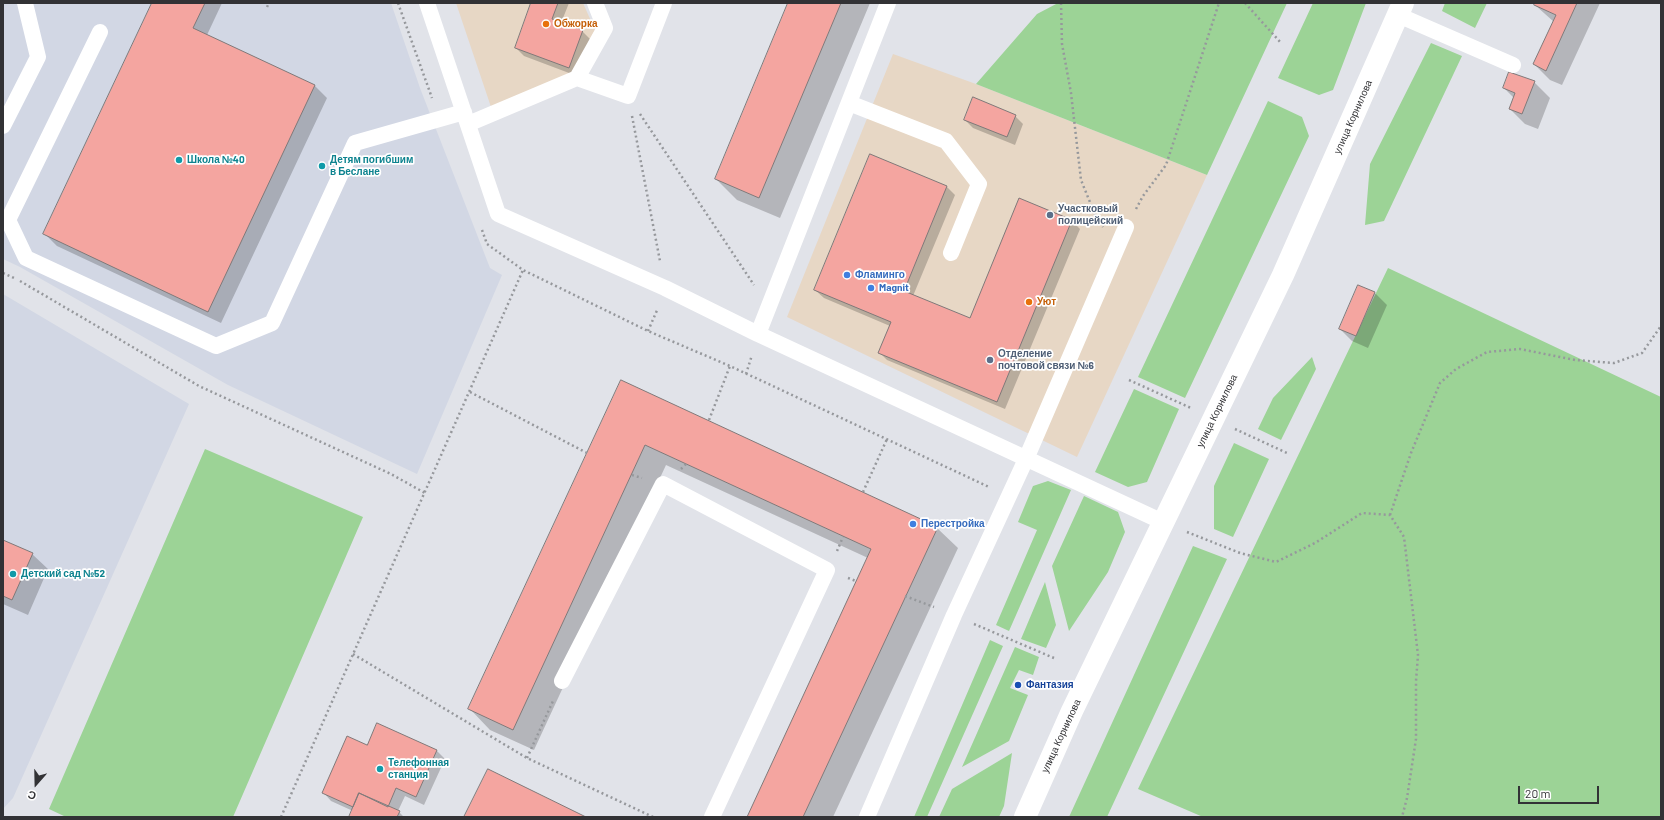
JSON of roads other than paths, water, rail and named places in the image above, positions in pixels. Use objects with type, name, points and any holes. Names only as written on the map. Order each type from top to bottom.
[{"type":"main road","name":"улица Корнилова","points":[[1025,817],[1072,711],[1283,275],[1401,9]]},
{"type":"lane","points":[[3,126],[38,57],[25,3]]},
{"type":"lane","points":[[427,3],[498,214],[665,288],[758,334],[1163,522]]},
{"type":"lane","points":[[577,78],[605,28],[595,3]]},
{"type":"lane","points":[[100,32],[8,220],[26,258],[216,346],[272,324],[355,143],[466,118],[577,78],[628,96],[664,3]]},
{"type":"lane","points":[[758,334],[888,3]]},
{"type":"lane","points":[[1401,9],[1513,65]]},
{"type":"lane","points":[[849,103],[946,141],[979,184],[951,253]]},
{"type":"lane","points":[[867,817],[954,615],[1026,459],[1126,227]]},
{"type":"lane","points":[[562,681],[663,484],[827,570],[712,817]]},
{"type":"place","name":"Обжорка","points":[[546,24]]},
{"type":"place","name":"Школа №40","points":[[179,160]]},
{"type":"place","name":"Детям погибшим в Беслане","points":[[322,166]]},
{"type":"place","name":"Участковый полицейский","points":[[1050,215]]},
{"type":"place","name":"Фламинго","points":[[847,275]]},
{"type":"place","name":"Magnit","points":[[871,288]]},
{"type":"place","name":"Уют","points":[[1029,302]]},
{"type":"place","name":"Отделение почтовой связи №6","points":[[990,360]]},
{"type":"place","name":"Перестройка","points":[[913,524]]},
{"type":"place","name":"Детский сад №52","points":[[13,574]]},
{"type":"place","name":"Фантазия","points":[[1018,685]]},
{"type":"place","name":"Телефонная станция","points":[[380,769]]}]
